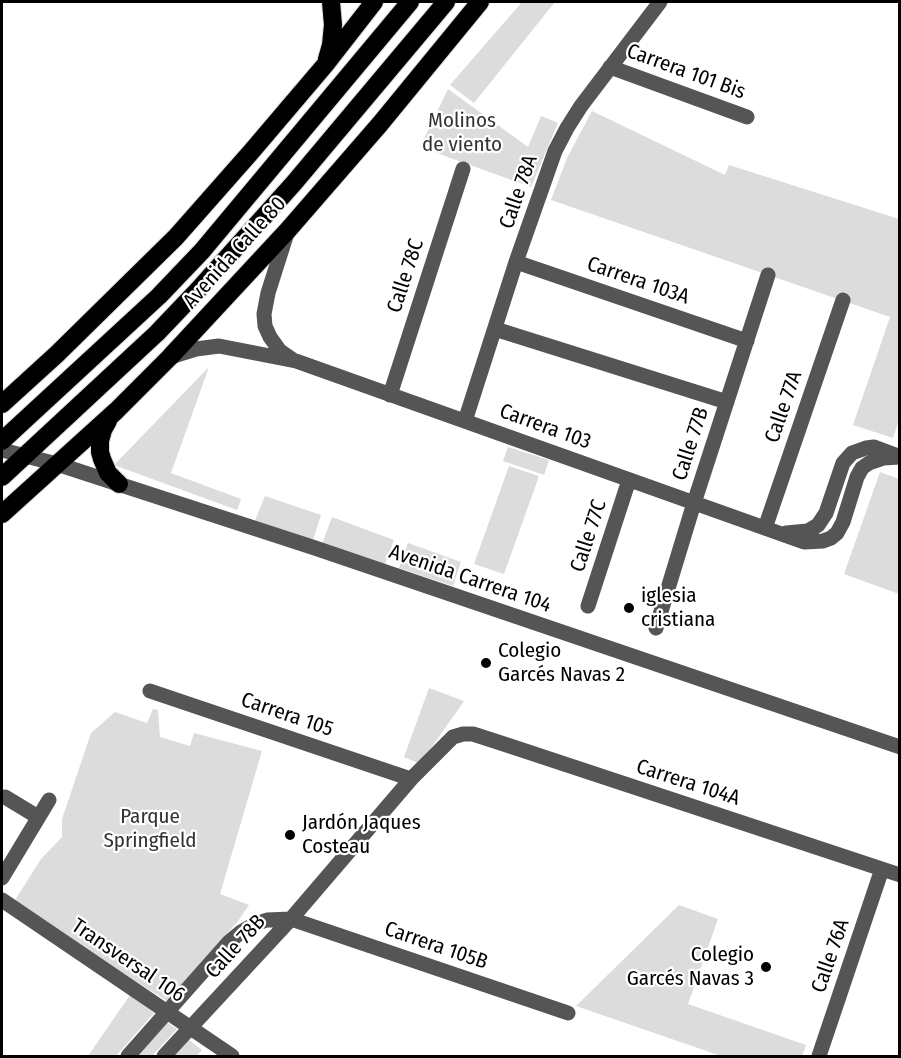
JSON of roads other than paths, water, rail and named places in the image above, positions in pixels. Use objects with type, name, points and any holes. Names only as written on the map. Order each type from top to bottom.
[{"type":"highway","points":[[325,65],[331,45],[333,25],[331,2]]},
{"type":"highway","points":[[2,404],[57,354],[176,237],[251,153],[374,2]]},
{"type":"highway","name":"Avenida Calle 80","points":[[3,439],[159,296],[202,251],[410,2]]},
{"type":"highway","name":"Avenida Calle 80","points":[[2,477],[157,333],[213,274],[294,183],[446,2]]},
{"type":"highway","name":"Avenida Calle 80","points":[[2,514],[117,411],[170,357],[288,230],[380,124],[480,2]]},
{"type":"highway","points":[[117,411],[103,429],[100,452],[105,467],[119,484]]},
{"type":"street","name":"Calle 78A","points":[[465,421],[516,262],[555,151],[581,106],[660,2]]},
{"type":"street","name":"Carrera 101 Bis","points":[[610,67],[747,117]]},
{"type":"street","name":"Calle 78C","points":[[390,395],[463,169]]},
{"type":"street","name":"Carrera 103","points":[[288,230],[268,293],[264,314],[265,326],[270,337],[280,351],[296,362]]},
{"type":"street","name":"Carrera 103A","points":[[516,262],[747,340]]},
{"type":"street","name":"Calle 77B","points":[[656,628],[768,274]]},
{"type":"street","name":"Calle 77A","points":[[765,528],[843,300]]},
{"type":"street","points":[[495,329],[727,402]]},
{"type":"street","name":"Carrera 103","points":[[170,357],[196,349],[219,346],[296,362],[804,542],[822,541],[837,533],[862,468],[877,460],[899,457]]},
{"type":"street","name":"Avenida Carrera 104","points":[[3,439],[28,453],[57,464],[357,562],[527,622],[900,747]]},
{"type":"street","name":"Calle 77C","points":[[588,606],[629,480]]},
{"type":"street","name":"Carrera 105","points":[[150,691],[411,779]]},
{"type":"street","name":"Calle 78B","points":[[164,1056],[291,918],[411,779],[453,737],[463,734]]},
{"type":"street","name":"Carrera 104A","points":[[463,734],[473,734],[900,875]]},
{"type":"street","points":[[5,797],[38,817]]},
{"type":"street","points":[[2,878],[49,800]]},
{"type":"street","name":"Calle 76A","points":[[819,1056],[882,869]]},
{"type":"street","name":"Transversal 106","points":[[2,900],[232,1056]]},
{"type":"street","name":"Calle 78B","points":[[128,1056],[241,932],[267,920],[291,918]]},
{"type":"street","name":"Carrera 105B","points":[[291,918],[568,1013]]},
{"type":"place","name":"iglesia cristiana","points":[[629,608]]},
{"type":"place","name":"Colegio Garcés Navas 2","points":[[486,663]]},
{"type":"place","name":"Jardón Jaques Costeau","points":[[290,835]]},
{"type":"place","name":"Colegio Garcés Navas 3","points":[[766,967]]},
{"type":"park label","name":"Molinos de viento","points":[[462,133]]},
{"type":"park label","name":"Parque Springfield","points":[[150,829]]}]
